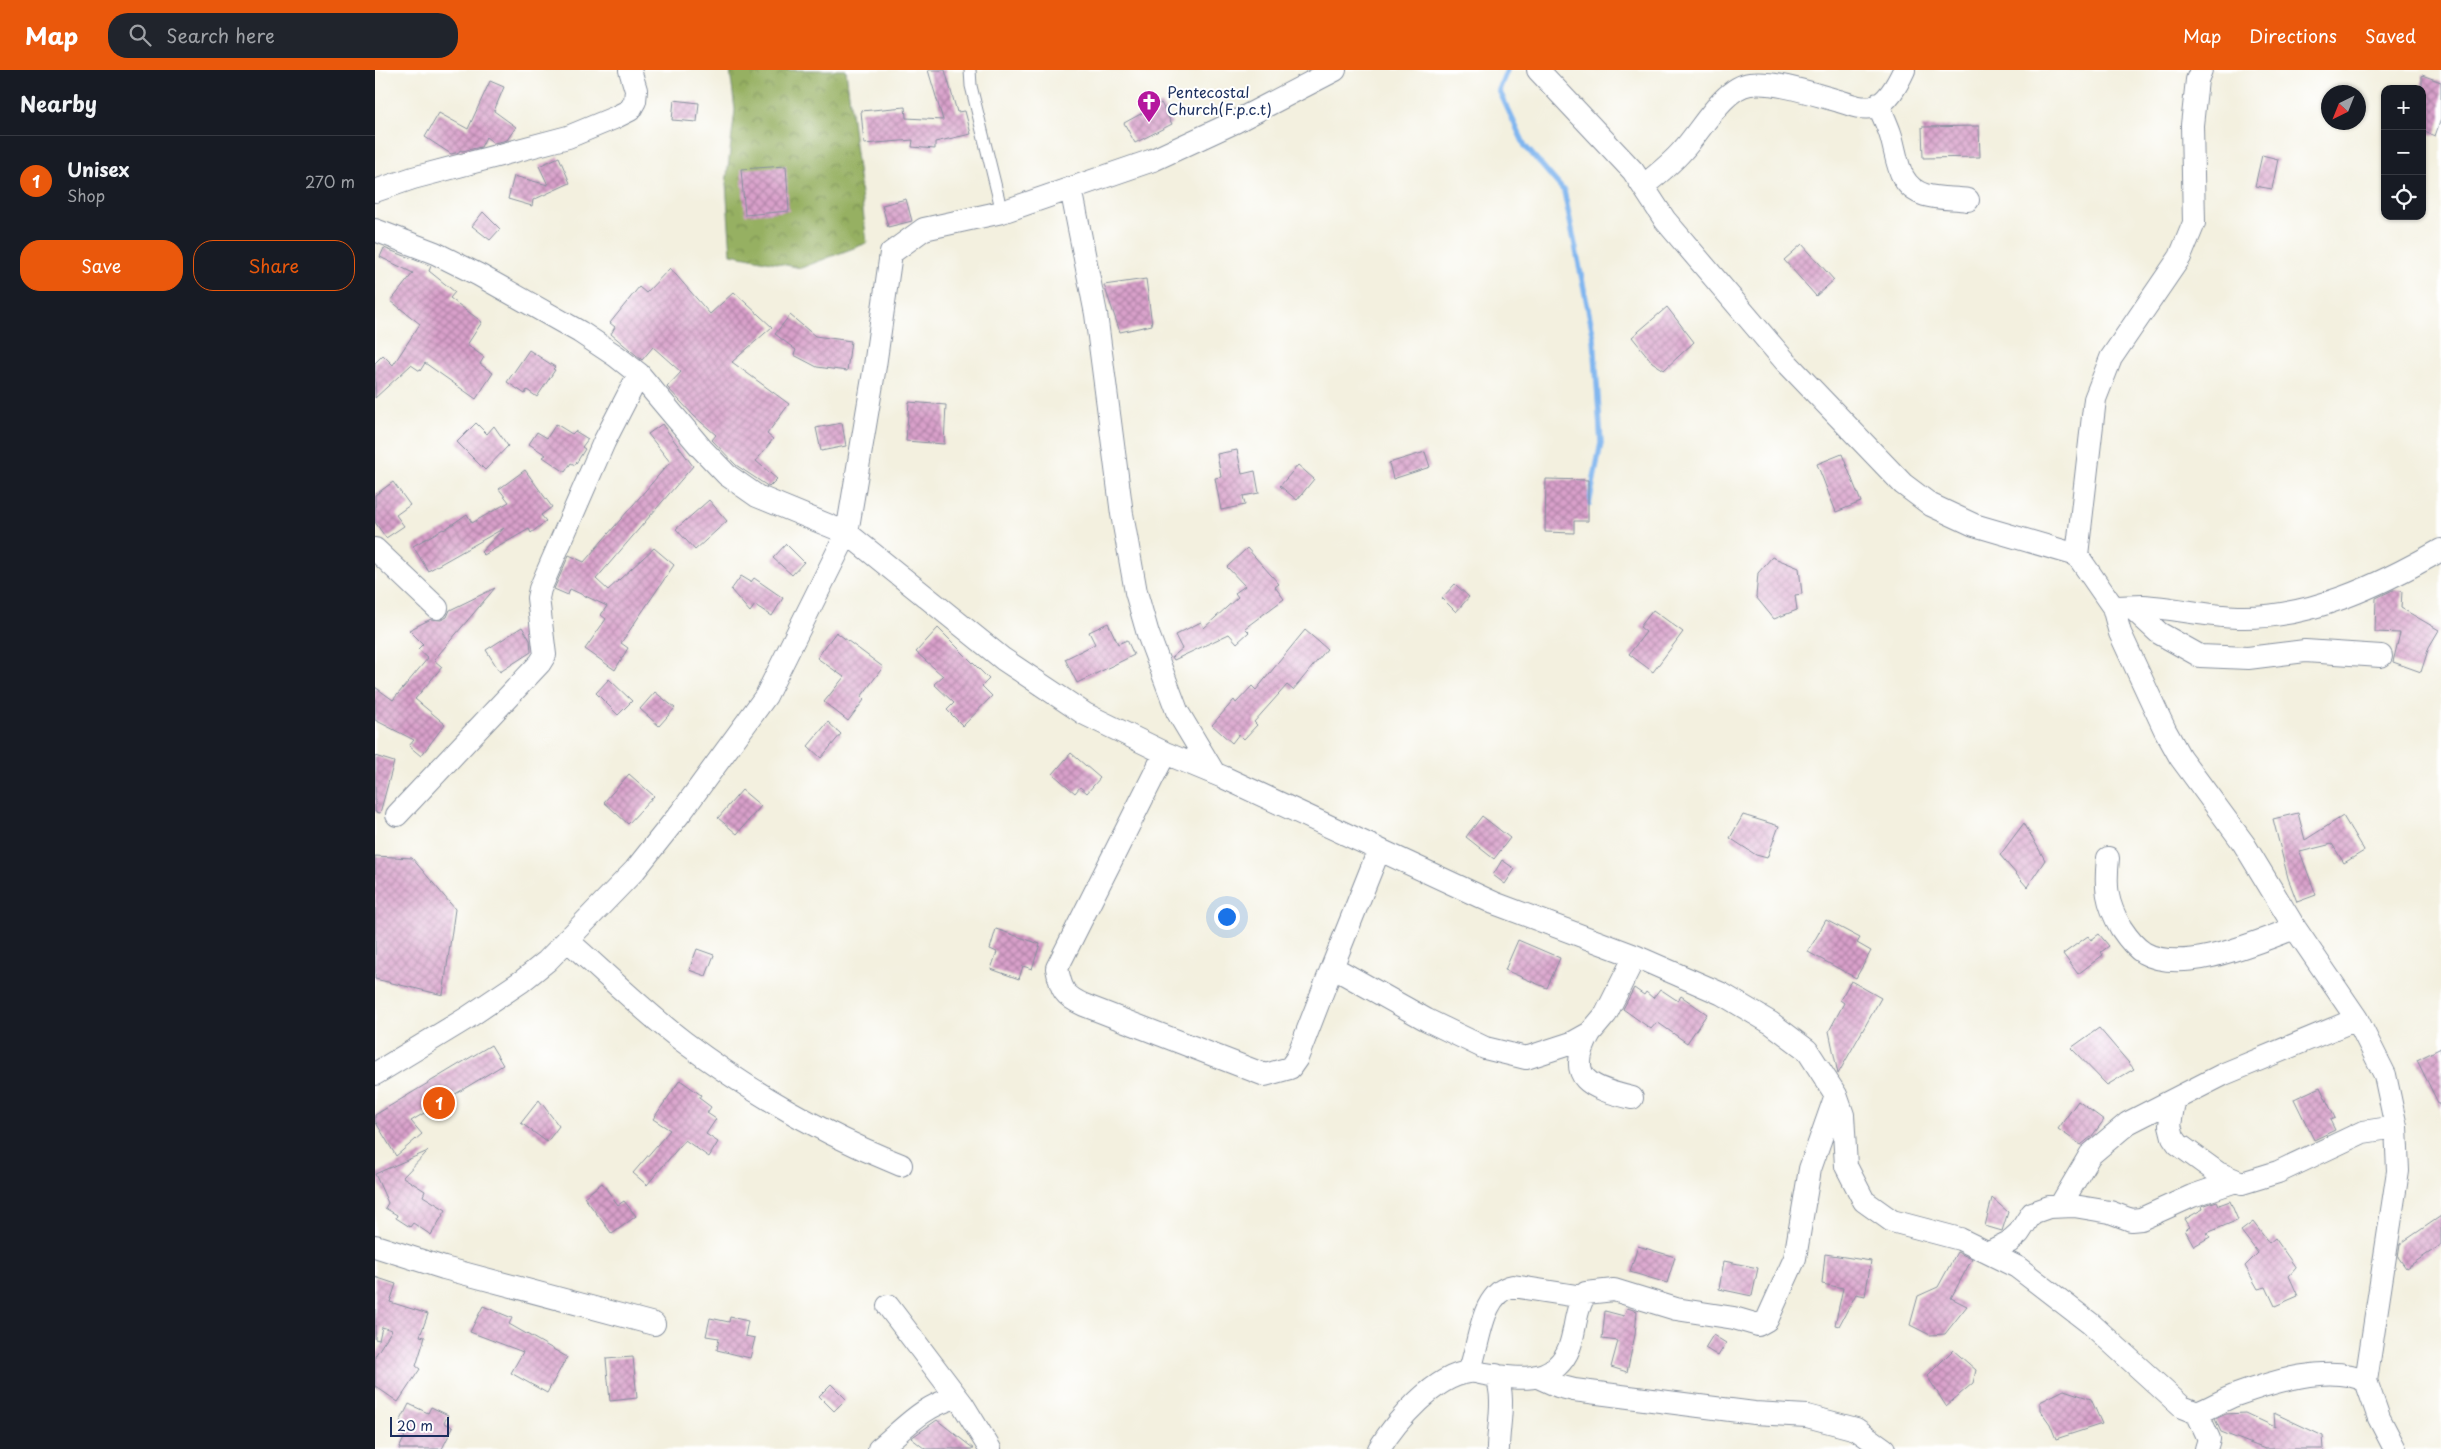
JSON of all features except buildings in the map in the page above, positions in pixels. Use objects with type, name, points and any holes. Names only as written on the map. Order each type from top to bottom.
[{"type":"street","points":[[375,191],[413,178],[568,137],[614,118],[630,110],[635,101],[636,90],[630,70]]},
{"type":"street","points":[[375,1074],[522,981],[567,940],[635,870],[682,811],[766,696],[847,533],[875,366],[891,252],[924,229],[1002,212],[1153,160],[1235,122],[1335,70]]},
{"type":"street","points":[[1539,70],[1582,114],[1633,171],[1665,220],[1785,361],[1903,484],[1931,505],[1973,524],[2077,555],[2122,607],[2174,643],[2200,656],[2248,658],[2305,650],[2381,656]]},
{"type":"street","points":[[1643,186],[1683,150],[1730,94],[1747,84],[1788,87],[1857,108],[1878,104],[1886,99],[1898,83],[1904,70]]},
{"type":"street","points":[[2077,555],[2095,399],[2111,358],[2180,256],[2194,223],[2192,125],[2197,80],[2201,70]]},
{"type":"street","points":[[1878,104],[1890,133],[1900,174],[1908,183],[1916,191],[1925,195],[1968,200]]},
{"type":"street","points":[[1071,188],[1095,314],[1122,514],[1136,592],[1148,634],[1177,711],[1214,773]]},
{"type":"street","points":[[375,230],[435,253],[479,275],[580,332],[639,374],[702,449],[727,474],[757,496],[847,533],[1003,658],[1085,714],[1165,753],[1214,773],[1494,903],[1635,956],[1722,994],[1771,1022],[1807,1050],[1836,1095],[1843,1115],[1846,1166],[1864,1201],[1892,1221],[1960,1239],[2017,1267],[2059,1298],[2117,1346],[2182,1407],[2197,1413],[2209,1439],[2206,1449]]},
{"type":"street","points":[[397,815],[540,664],[545,655],[538,598],[540,589],[604,442],[639,374]]},
{"type":"street","points":[[2122,607],[2142,606],[2237,617],[2301,612],[2327,604],[2415,565],[2441,550]]},
{"type":"street","points":[[379,560],[437,608]]},
{"type":"street","points":[[2122,607],[2120,633],[2165,730],[2180,757],[2267,880],[2295,928],[2357,1019],[2385,1075],[2396,1127],[2398,1171],[2366,1381],[2379,1418],[2395,1449]]},
{"type":"street","points":[[1165,753],[1057,968],[1060,986],[1070,998],[1084,1005],[1265,1075],[1290,1068],[1297,1058],[1379,850]]},
{"type":"street","points":[[2108,858],[2105,884],[2108,900],[2128,939],[2143,953],[2162,960],[2200,959],[2295,928]]},
{"type":"street","points":[[567,940],[683,1041],[756,1093],[847,1144],[901,1165]]},
{"type":"street","points":[[1632,1098],[1601,1089],[1584,1077],[1579,1061],[1582,1047],[1590,1033],[1607,1014],[1635,956]]},
{"type":"street","points":[[1331,970],[1343,973],[1427,1020],[1485,1048],[1525,1058],[1572,1043],[1590,1033]]},
{"type":"street","points":[[2060,1206],[2090,1155],[2128,1123],[2224,1074],[2357,1019]]},
{"type":"street","points":[[1379,1449],[1408,1410],[1445,1382],[1469,1372],[1529,1378],[1557,1366],[1569,1352],[1578,1306],[1586,1294],[1614,1290],[1676,1309],[1734,1318],[1758,1325],[1767,1320],[1795,1258],[1810,1169],[1836,1095]]},
{"type":"street","points":[[2174,1100],[2171,1125],[2178,1144],[2195,1158],[2242,1183],[2277,1172],[2363,1132],[2396,1127]]},
{"type":"street","points":[[1989,1252],[2009,1242],[2032,1213],[2049,1207],[2090,1208],[2111,1212],[2131,1220],[2141,1219],[2192,1196],[2236,1181]]},
{"type":"street","points":[[375,1246],[444,1268],[654,1324]]},
{"type":"street","points":[[1469,1372],[1491,1298],[1503,1288],[1513,1286],[1583,1298]]},
{"type":"street","points":[[888,1306],[957,1397],[990,1449]]},
{"type":"street","points":[[2197,1413],[2236,1394],[2309,1375],[2347,1373],[2366,1381]]},
{"type":"street","points":[[1496,1375],[1501,1386],[1502,1398],[1498,1449]]},
{"type":"street","points":[[1536,1376],[1574,1390],[1830,1421],[1856,1429],[1884,1449]]},
{"type":"street","points":[[879,1449],[919,1414],[937,1403],[957,1397]]},
{"type":"lane","points":[[970,70],[971,86],[1002,212]]},
{"type":"green space","points":[[730,70],[846,70],[867,243],[801,268],[731,254],[726,184],[735,110]]},
{"type":"waterway","points":[[1507,70],[1499,90],[1525,146],[1564,191],[1594,338],[1601,443],[1589,504]]},
{"type":"place","name":"Pentecostal Church(F.p.c.t)","points":[[1149,123]]},
{"type":"place","name":"Unisex","points":[[439,1103]]}]
